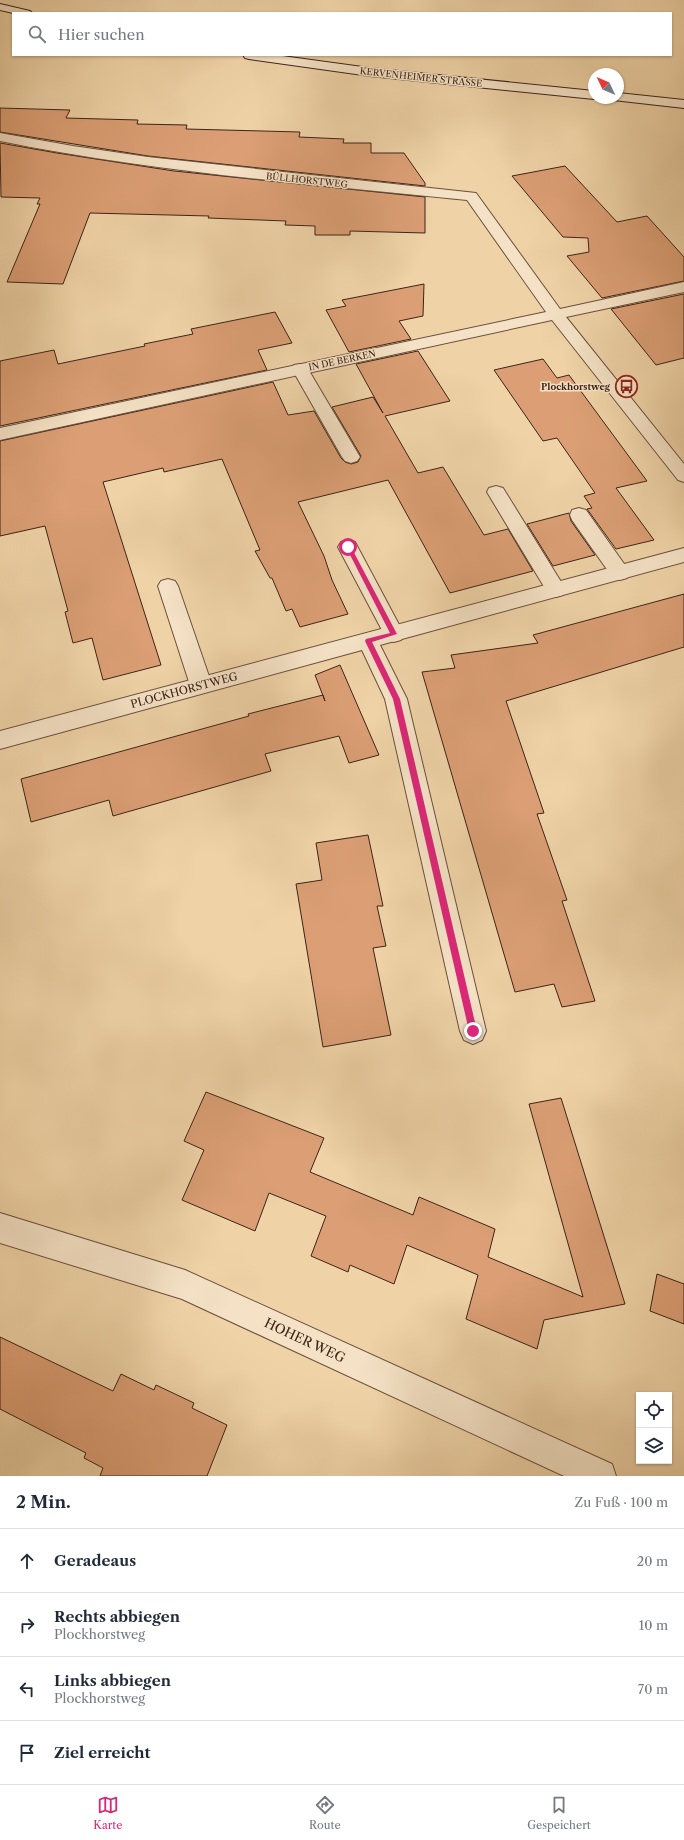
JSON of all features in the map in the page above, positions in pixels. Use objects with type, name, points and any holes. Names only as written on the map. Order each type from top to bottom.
[{"type":"street","points":[[0,7],[22,12]]},
{"type":"street","name":"KERVENHEIMER STRASSE","points":[[256,56],[370,72],[588,94]]},
{"type":"street","points":[[624,98],[684,104]]},
{"type":"street","name":"BÜLLHORSTWEG","points":[[0,137],[118,158],[280,177],[471,196],[556,313]]},
{"type":"street","name":"IN DE BERKEN","points":[[0,434],[556,313],[684,287]]},
{"type":"street","points":[[556,313],[571,335],[684,476]]},
{"type":"street","points":[[300,369],[351,457]]},
{"type":"street","points":[[496,492],[556,590]]},
{"type":"street","points":[[579,515],[620,573]]},
{"type":"street","points":[[348,547],[394,634]]},
{"type":"street","name":"PLOCKHORSTWEG","points":[[0,740],[684,555]]},
{"type":"street","points":[[168,586],[201,685]]},
{"type":"street","points":[[368,641],[396,699],[473,1031]]},
{"type":"street","name":"HOHER WEG","points":[[0,1228],[185,1285],[600,1476]]},
{"type":"building","points":[[0,108],[70,110],[66,118],[138,120],[137,124],[187,125],[186,129],[300,132],[299,137],[344,139],[343,143],[371,143],[371,153],[404,153],[425,183],[425,186],[148,156],[0,132]]},
{"type":"building","points":[[0,143],[174,171],[425,197],[425,233],[350,231],[350,235],[315,235],[315,226],[285,225],[286,221],[208,218],[209,216],[90,213],[63,284],[7,282],[40,204],[37,204],[40,198],[1,197]]},
{"type":"building","points":[[565,166],[617,222],[647,216],[684,257],[684,281],[602,298],[567,256],[589,252],[588,238],[563,237],[512,176]]},
{"type":"building","points":[[424,284],[423,316],[399,321],[411,339],[349,352],[326,310],[346,306],[342,300]]},
{"type":"building","points":[[684,294],[684,358],[656,365],[611,309]]},
{"type":"building","points":[[275,312],[292,343],[258,350],[267,370],[0,426],[0,361],[54,350],[58,364],[145,346],[144,344],[193,334],[191,329]]},
{"type":"building","points":[[418,351],[450,401],[385,416],[418,473],[443,467],[484,535],[508,529],[533,571],[450,593],[388,480],[298,502],[324,556],[332,580],[348,614],[300,627],[292,609],[286,611],[272,578],[270,578],[255,551],[260,550],[222,459],[164,472],[163,468],[103,482],[161,665],[103,680],[92,638],[73,643],[65,612],[68,611],[45,526],[0,536],[0,441],[273,382],[288,415],[314,411],[341,458],[345,462],[351,464],[358,462],[361,456],[332,407],[373,397],[383,413],[356,364]]},
{"type":"building","points":[[543,359],[557,378],[569,375],[647,481],[616,488],[654,540],[616,549],[587,509],[592,508],[584,496],[595,493],[557,438],[543,441],[494,370]]},
{"type":"building","points":[[569,513],[571,521],[595,555],[553,566],[527,524]]},
{"type":"building","points":[[684,594],[684,647],[506,701],[544,813],[537,814],[567,900],[562,901],[595,1001],[562,1007],[554,984],[515,992],[422,672],[455,668],[451,655],[538,643],[533,635]]},
{"type":"building","points":[[340,665],[379,755],[349,763],[339,736],[265,754],[271,771],[113,816],[109,800],[31,822],[21,779],[249,716],[248,714],[323,695],[315,675]]},
{"type":"building","points":[[368,835],[383,906],[377,906],[386,946],[373,948],[391,1035],[323,1047],[296,884],[322,880],[316,843]]},
{"type":"building","points":[[206,1092],[324,1138],[310,1172],[413,1215],[419,1197],[495,1229],[488,1257],[583,1297],[529,1104],[561,1098],[625,1304],[544,1320],[537,1349],[466,1319],[478,1275],[407,1245],[394,1284],[350,1265],[348,1272],[311,1256],[326,1216],[269,1193],[255,1231],[182,1200],[204,1150],[184,1141]]},
{"type":"building","points":[[657,1274],[684,1284],[684,1324],[650,1311]]},
{"type":"building","points":[[0,1337],[113,1391],[121,1374],[154,1390],[156,1385],[194,1403],[192,1408],[227,1425],[207,1476],[100,1476],[103,1468],[84,1458],[86,1453],[0,1409]]},
{"type":"place","name":"Plockhorstweg","points":[[626,386]]},
{"type":"route","points":[[348,547],[394,634],[368,641],[396,699],[473,1031]]}]
